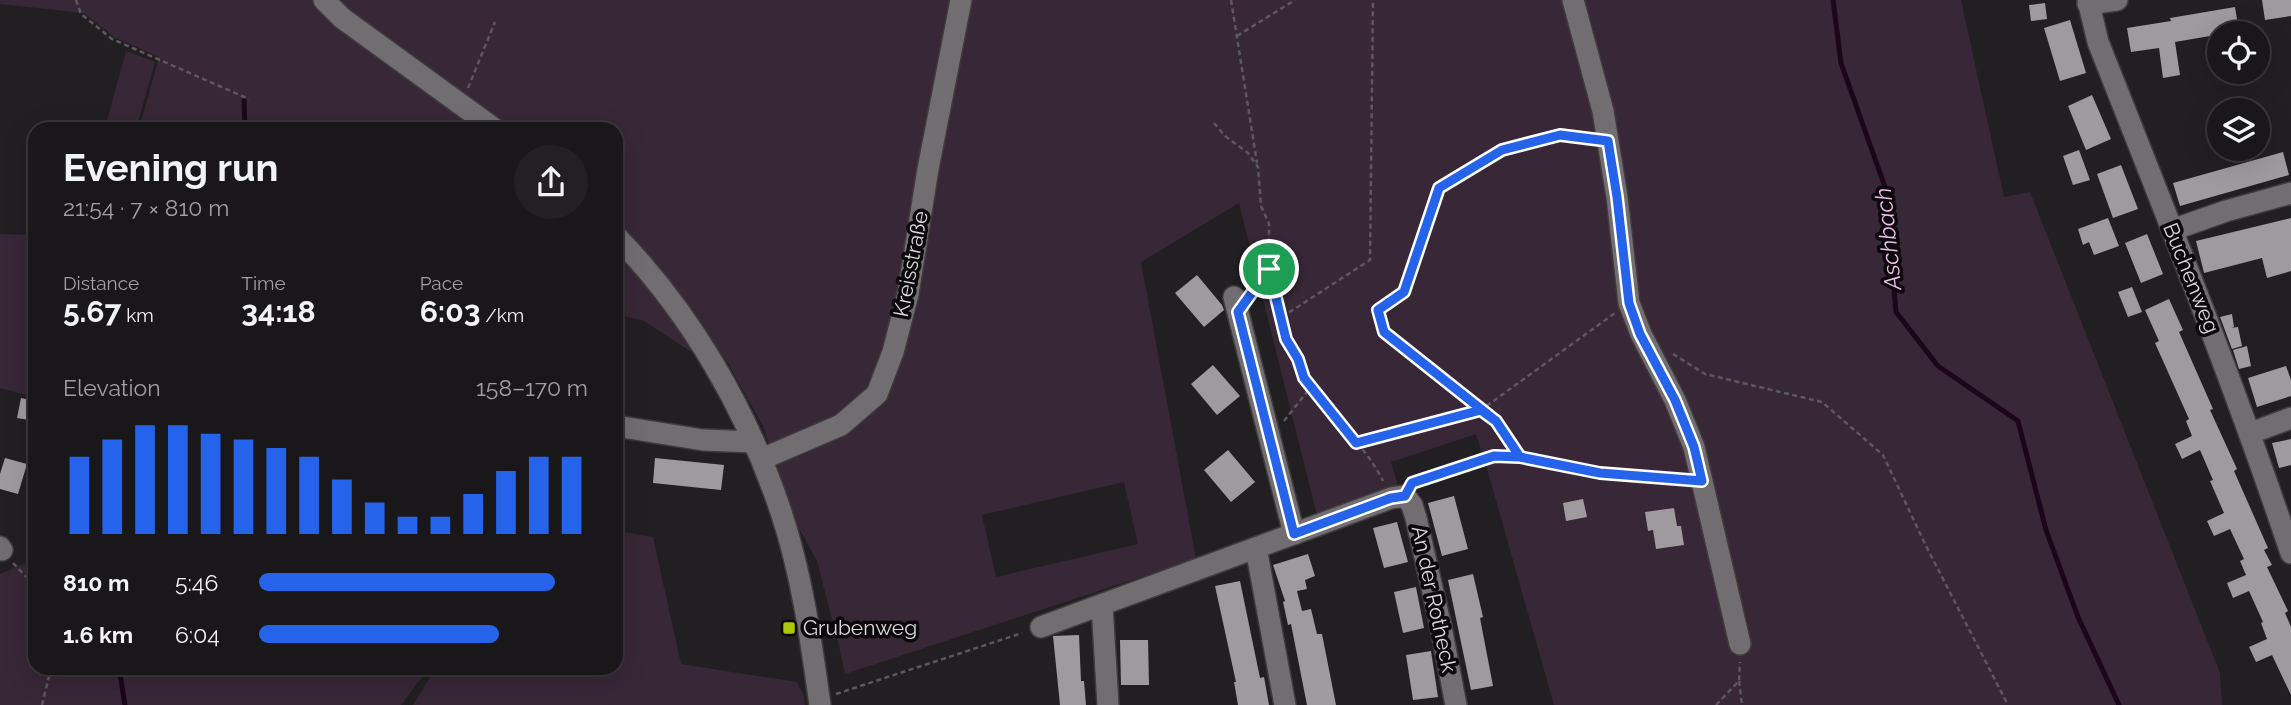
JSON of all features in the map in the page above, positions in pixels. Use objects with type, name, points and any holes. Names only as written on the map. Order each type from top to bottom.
[{"type":"street","points":[[324,0],[342,18],[486,122]]},
{"type":"street","name":"Kreisstraße","points":[[758,450],[841,425],[877,394],[893,352],[908,294],[928,169],[961,0]]},
{"type":"street","points":[[1573,0],[1603,111],[1617,197],[1629,303],[1640,334],[1675,400],[1694,447],[1740,644]]},
{"type":"street","points":[[2088,2],[2117,0]]},
{"type":"street","name":"Buchenweg","points":[[2088,2],[2098,42],[2250,433],[2291,553]]},
{"type":"street","points":[[2172,230],[2291,193]]},
{"type":"street","points":[[623,243],[681,313],[720,374],[758,450],[782,514],[805,607],[820,702]]},
{"type":"street","points":[[1236,304],[1294,534]]},
{"type":"street","points":[[2250,433],[2291,418]]},
{"type":"street","points":[[623,427],[758,450]]},
{"type":"street","points":[[1041,627],[1398,497]]},
{"type":"street","name":"An der Rotheck","points":[[1398,497],[1412,505],[1416,518],[1456,705]]},
{"type":"street","points":[[1256,548],[1285,705]]},
{"type":"street","points":[[1102,606],[1108,705]]},
{"type":"path","points":[[76,0],[81,14],[112,39],[249,99]]},
{"type":"path","points":[[1231,0],[1262,206],[1269,224],[1269,278],[1286,339],[1311,387],[1370,458],[1398,497],[1412,483],[1494,456],[1520,457],[1600,473],[1702,481]]},
{"type":"path","points":[[1237,36],[1296,0]]},
{"type":"path","points":[[1282,317],[1370,260],[1373,0]]},
{"type":"path","points":[[462,104],[495,22]]},
{"type":"path","points":[[1214,123],[1225,136],[1248,153],[1258,167]]},
{"type":"path","points":[[1520,457],[1496,421],[1384,332],[1378,310],[1404,292],[1439,188],[1502,150],[1560,135],[1608,141]]},
{"type":"path","points":[[1236,304],[1269,269]]},
{"type":"path","points":[[1356,443],[1481,410],[1629,303]]},
{"type":"path","points":[[1673,354],[1705,374],[1822,402],[1884,455],[1925,544],[2008,705]]},
{"type":"path","points":[[1270,437],[1311,387]]},
{"type":"path","points":[[1,548],[28,578]]},
{"type":"path","points":[[820,702],[1041,627]]},
{"type":"path","points":[[1740,644],[1739,681],[1742,705]]},
{"type":"path","points":[[42,705],[49,675]]},
{"type":"path","points":[[1716,705],[1739,681]]},
{"type":"shaded area","points":[[0,0],[1961,0],[2004,197],[2030,192],[2220,673],[2222,705],[1554,705],[1476,434],[1391,462],[1398,486],[1317,515],[1239,203],[1141,262],[1196,559],[845,674],[817,561],[797,525],[763,426],[728,363],[712,341],[690,351],[644,321],[623,316],[623,122],[141,122],[159,57],[114,37],[84,13],[0,4]],"holes":[[[1124,482],[1138,544],[996,577],[982,515]]]},
{"type":"shaded area","points":[[126,51],[155,62],[138,122],[107,122]]},
{"type":"shaded area","points":[[0,234],[28,235],[28,395],[0,388]]},
{"type":"shaded area","points":[[623,532],[653,537],[681,664],[797,682],[805,705],[413,705],[431,675],[623,675]]},
{"type":"shaded area","points":[[28,562],[28,675],[424,675],[401,705],[0,705],[0,574]]},
{"type":"building","points":[[2262,0],[2291,0],[2291,16],[2265,20]]},
{"type":"building","points":[[2045,3],[2047,19],[2031,21],[2029,5]]},
{"type":"building","points":[[2235,7],[2237,21],[2207,21],[2207,36],[2175,42],[2180,75],[2163,78],[2159,48],[2131,52],[2127,28],[2171,21],[2170,18]]},
{"type":"building","points":[[2070,20],[2086,73],[2060,81],[2044,28]]},
{"type":"building","points":[[2092,95],[2111,139],[2086,150],[2068,106]]},
{"type":"building","points":[[2079,150],[2090,180],[2073,185],[2063,156]]},
{"type":"building","points":[[2283,152],[2289,175],[2180,206],[2173,183],[2251,161],[2270,161],[2270,156]]},
{"type":"building","points":[[2121,165],[2138,209],[2113,218],[2097,174]]},
{"type":"building","points":[[2108,218],[2119,246],[2094,255],[2089,242],[2083,245],[2078,229]]},
{"type":"building","points":[[2291,218],[2291,271],[2267,278],[2262,258],[2204,273],[2196,241]]},
{"type":"building","points":[[2147,234],[2163,274],[2141,283],[2125,243]]},
{"type":"building","points":[[1197,275],[1224,310],[1204,327],[1175,293]]},
{"type":"building","points":[[2132,287],[2142,312],[2128,317],[2118,292]]},
{"type":"building","points":[[2169,299],[2183,330],[2179,332],[2213,409],[2210,410],[2237,469],[2234,471],[2268,548],[2264,550],[2272,565],[2267,567],[2288,611],[2285,613],[2291,627],[2291,695],[2272,655],[2256,662],[2249,647],[2267,639],[2261,623],[2263,622],[2249,591],[2233,598],[2227,583],[2246,575],[2240,561],[2244,559],[2230,529],[2214,536],[2207,521],[2224,513],[2200,450],[2182,459],[2175,444],[2192,436],[2186,421],[2189,419],[2155,343],[2159,341],[2145,310]]},
{"type":"building","points":[[2232,314],[2234,327],[2231,328],[2238,327],[2242,346],[2232,349],[2220,317]]},
{"type":"building","points":[[2247,346],[2251,366],[2239,369],[2233,350]]},
{"type":"building","points":[[1213,365],[1240,396],[1217,415],[1191,384]]},
{"type":"building","points":[[2286,366],[2291,380],[2291,396],[2257,407],[2248,378]]},
{"type":"building","points":[[21,398],[28,400],[28,420],[17,418]]},
{"type":"building","points":[[2291,439],[2291,465],[2279,468],[2272,443]]},
{"type":"building","points":[[1228,450],[1255,482],[1231,502],[1204,470]]},
{"type":"building","points":[[5,458],[27,464],[18,494],[0,489],[0,474]]},
{"type":"building","points":[[655,458],[724,465],[721,490],[653,483]]},
{"type":"building","points":[[1454,496],[1468,549],[1442,556],[1428,503]]},
{"type":"building","points":[[1583,499],[1587,517],[1566,521],[1563,503]]},
{"type":"building","points":[[1674,508],[1684,545],[1656,549],[1653,530],[1648,531],[1645,512]]},
{"type":"building","points":[[1397,522],[1408,562],[1384,568],[1373,528]]},
{"type":"building","points":[[1308,554],[1315,576],[1305,580],[1307,589],[1297,591],[1302,611],[1311,609],[1317,634],[1322,634],[1336,705],[1307,705],[1291,624],[1288,625],[1283,602],[1285,601],[1273,565]]},
{"type":"building","points":[[1473,574],[1483,617],[1480,618],[1493,686],[1471,690],[1448,580]]},
{"type":"building","points":[[1240,581],[1260,678],[1264,677],[1269,705],[1238,705],[1236,682],[1215,586]]},
{"type":"building","points":[[1416,587],[1424,628],[1403,633],[1394,592]]},
{"type":"building","points":[[1079,635],[1081,681],[1084,681],[1086,705],[1060,705],[1053,636]]},
{"type":"building","points":[[1120,640],[1148,640],[1149,685],[1121,685]]},
{"type":"building","points":[[1431,651],[1438,697],[1413,700],[1406,655]]},
{"type":"waterway","name":"Aschbach","points":[[1833,0],[1841,63],[1885,187],[1896,312],[1938,366],[2018,421],[2046,530],[2078,617],[2119,705]]},
{"type":"waterway","points":[[244,100],[245,122]]},
{"type":"waterway","points":[[120,675],[125,705]]},
{"type":"place","name":"Grubenweg","points":[[789,628]]},
{"type":"route","points":[[1269,269],[1238,312],[1294,534],[1391,498],[1405,496],[1412,483],[1494,456],[1520,457],[1496,421],[1384,332],[1378,310],[1404,292],[1439,188],[1502,150],[1560,135],[1608,141],[1629,303],[1640,334],[1675,400],[1694,447],[1702,481],[1600,473],[1520,457],[1496,421],[1481,410],[1356,443],[1304,378],[1298,359],[1286,339],[1269,278],[1269,269]]}]
